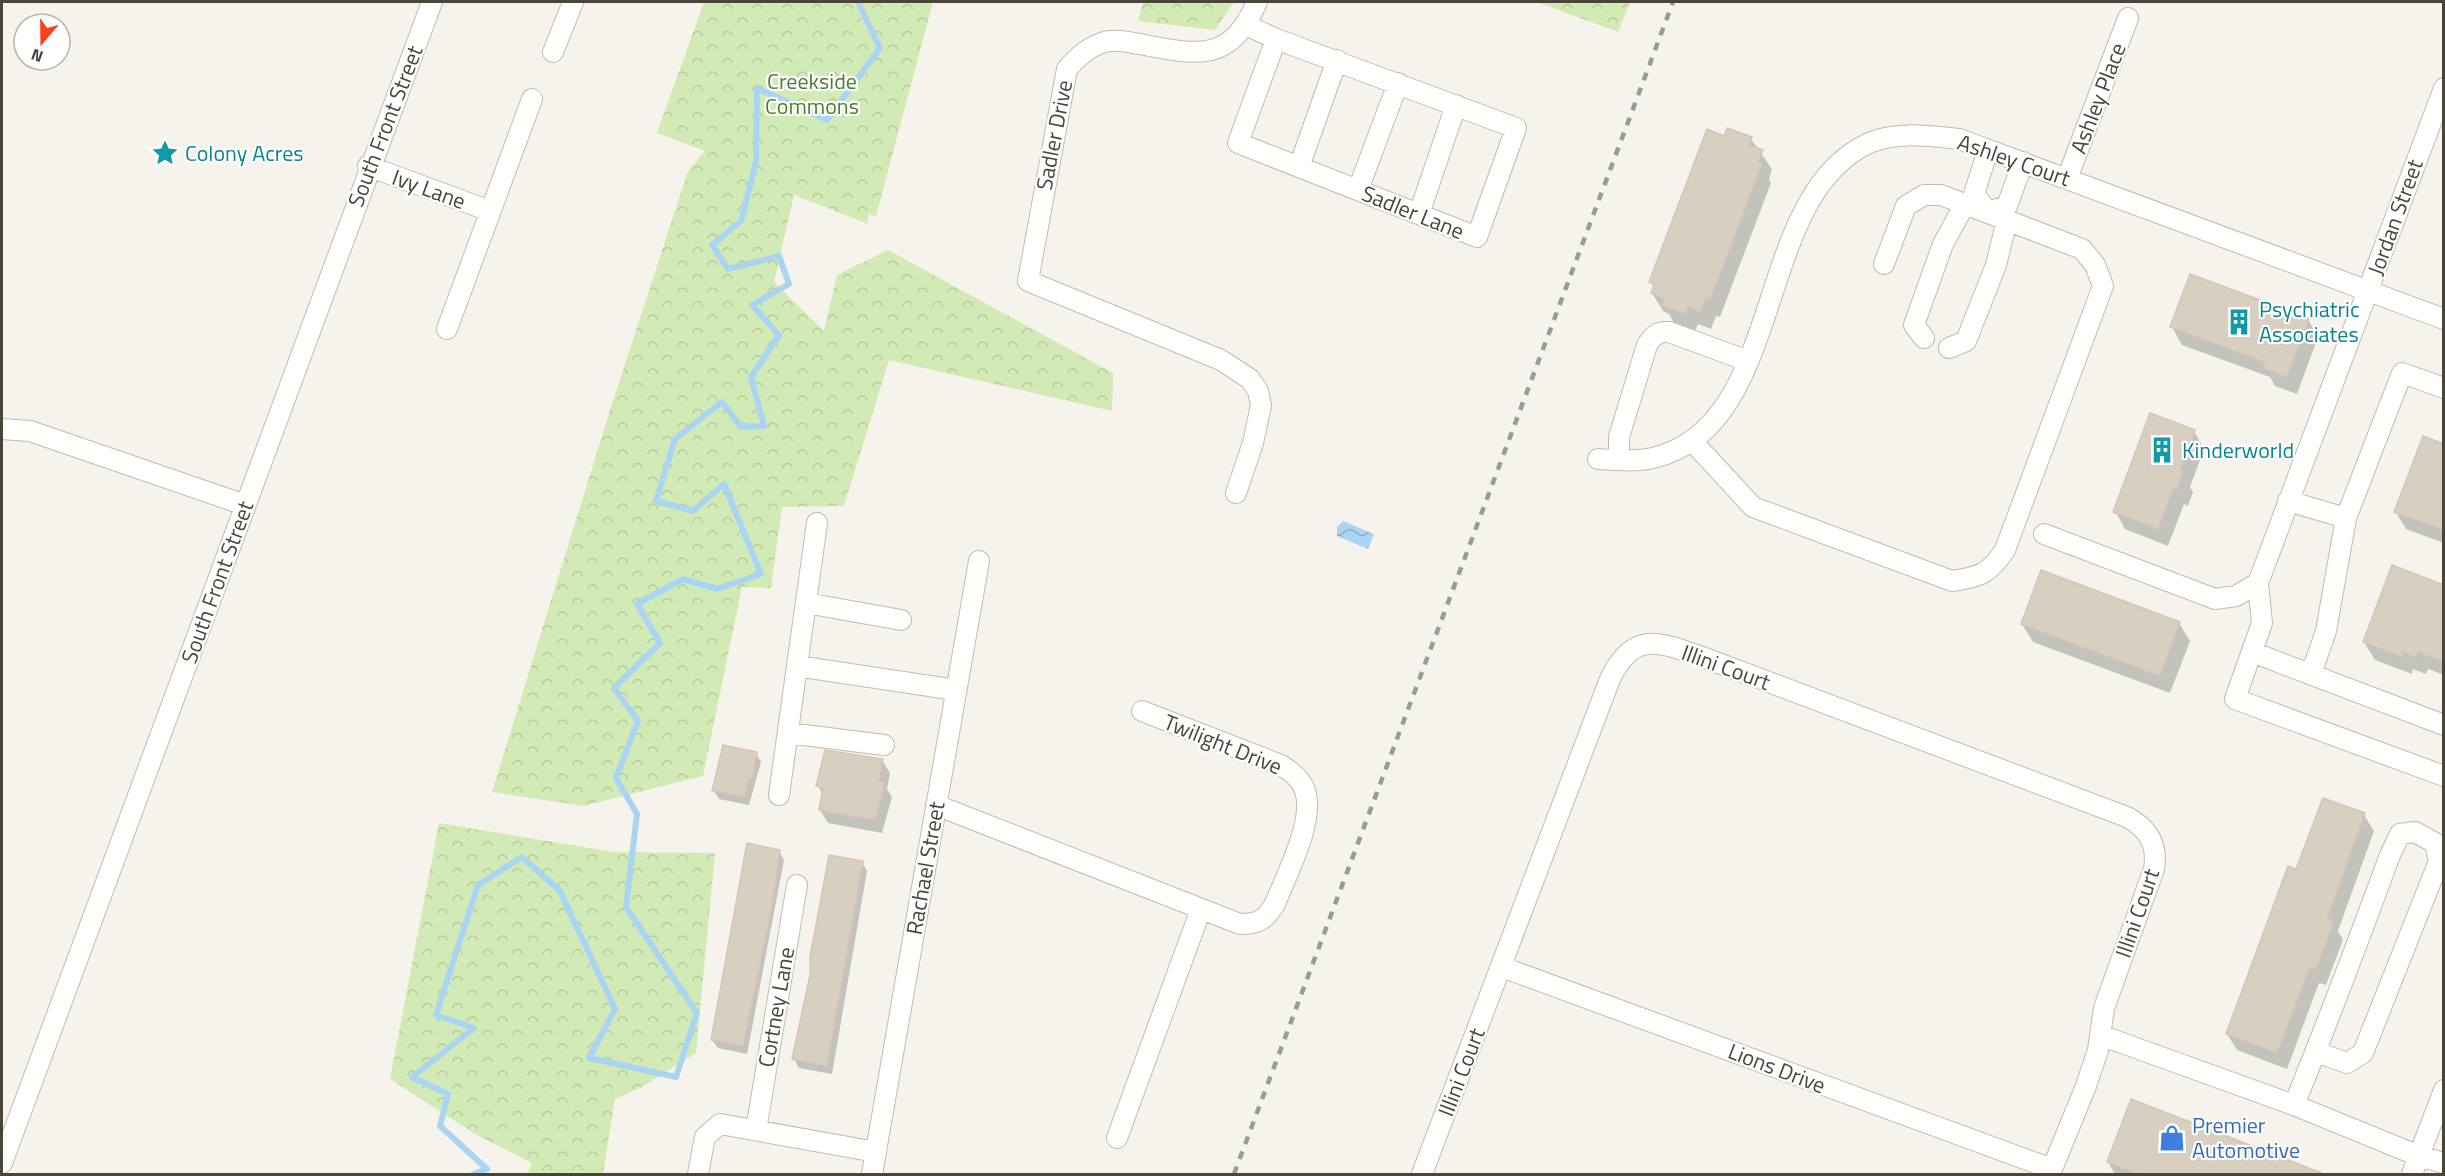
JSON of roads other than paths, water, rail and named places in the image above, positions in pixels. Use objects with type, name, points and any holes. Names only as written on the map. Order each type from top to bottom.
[{"type":"street","name":"South Front Street","points":[[2,1163],[368,166],[432,2]]},
{"type":"street","points":[[553,52],[573,2]]},
{"type":"street","name":"Sadler Drive","points":[[1236,493],[1253,443],[1261,405],[1258,391],[1250,379],[1221,360],[1028,281],[1067,69],[1082,52],[1101,43],[1118,40],[1190,54],[1210,52],[1228,43],[1246,25],[1257,2]]},
{"type":"street","name":"Ashley Place","points":[[2067,179],[2128,18]]},
{"type":"street","name":"Sadler Lane","points":[[1246,25],[1276,39],[1516,128],[1477,237],[1238,143],[1276,39]]},
{"type":"street","points":[[1299,167],[1337,60]]},
{"type":"street","points":[[1358,190],[1398,83]]},
{"type":"street","name":"Jordan Street","points":[[2258,582],[2368,290],[2435,135],[2444,88]]},
{"type":"street","name":"Ivy Lane","points":[[447,329],[532,99]]},
{"type":"street","points":[[1419,214],[1456,105]]},
{"type":"street","name":"Ashley Court","points":[[1598,459],[1653,458],[1692,441],[1720,412],[1748,361],[1805,207],[1832,168],[1869,143],[1915,134],[1959,139],[2444,319]]},
{"type":"street","points":[[1988,150],[1974,194],[1988,212]]},
{"type":"street","points":[[1988,212],[2007,206],[2023,162]]},
{"type":"street","name":"Ivy Lane","points":[[368,166],[490,211]]},
{"type":"street","points":[[1692,441],[1753,507],[1952,580],[1975,578],[1993,568],[2005,550],[2103,286],[2095,265],[2082,249],[1941,195],[1924,195],[1906,206],[1884,264]]},
{"type":"street","points":[[1924,338],[1914,325],[1943,244],[1965,204]]},
{"type":"street","points":[[1949,348],[1966,341],[1996,265],[2007,220]]},
{"type":"street","points":[[1619,460],[1619,437],[1647,345],[1653,336],[1661,331],[1669,332],[1748,361]]},
{"type":"street","points":[[2311,674],[2326,631],[2346,518],[2402,373],[2444,388]]},
{"type":"street","points":[[2,429],[30,431],[245,505]]},
{"type":"street","points":[[2288,501],[2346,518]]},
{"type":"street","points":[[779,795],[816,523]]},
{"type":"street","points":[[2044,534],[2215,599],[2236,596],[2258,582],[2262,623],[2235,699],[2444,776]]},
{"type":"street","name":"Rachael Street","points":[[873,1174],[979,561]]},
{"type":"street","points":[[806,603],[901,620]]},
{"type":"street","name":"Illini Court","points":[[1422,1174],[1618,662],[1632,648],[1649,643],[1663,643],[2127,817],[2140,824],[2155,846],[2157,854],[2154,869],[2104,1008],[2100,1035],[2086,1086],[2051,1172]]},
{"type":"street","points":[[2252,652],[2444,725]]},
{"type":"street","points":[[797,666],[956,690]]},
{"type":"street","name":"Twilight Drive","points":[[936,805],[1240,924],[1257,924],[1267,917],[1306,821],[1307,804],[1304,788],[1295,775],[1281,765],[1142,711]]},
{"type":"street","points":[[788,733],[884,745]]},
{"type":"street","points":[[2294,1105],[2390,855],[2400,834],[2415,832],[2435,843],[2439,861],[2363,1053],[2347,1063],[2316,1052]]},
{"type":"street","name":"Cortney Lane","points":[[756,1130],[797,885]]},
{"type":"street","points":[[1118,1138],[1201,909]]},
{"type":"street","name":"Lions Drive","points":[[1502,967],[2051,1172]]},
{"type":"street","points":[[2100,1035],[2294,1105],[2419,1156],[2444,1162]]},
{"type":"street","points":[[2412,1174],[2444,1090]]},
{"type":"street","points":[[698,1174],[705,1137],[720,1124],[876,1152]]},
{"type":"water","points":[[1343,521],[1374,534],[1368,549],[1337,536],[1337,527]]},
{"type":"waterway","points":[[474,1174],[487,1169],[440,1126],[448,1094],[412,1077],[474,1028],[436,1015],[478,885],[522,857],[560,891],[615,1009],[589,1058],[676,1077],[697,1013],[626,907],[637,814],[616,778],[638,721],[614,688],[660,643],[637,604],[683,579],[717,589],[761,574],[724,484],[693,511],[656,501],[675,439],[722,402],[741,427],[764,426],[751,377],[779,335],[752,305],[789,284],[779,256],[728,269],[712,245],[741,221],[756,162],[757,88],[827,120],[880,48],[858,2]]},
{"type":"railway","points":[[1234,1174],[1673,2]]},
{"type":"place","name":"Colony Acres","points":[[165,153]]},
{"type":"place","name":"Psychiatric Associates","points":[[2239,322]]},
{"type":"place","name":"Kinderworld","points":[[2162,450]]},
{"type":"place","name":"Premier Automotive","points":[[2172,1138]]},
{"type":"park label","name":"Creekside Commons","points":[[812,94]]}]
